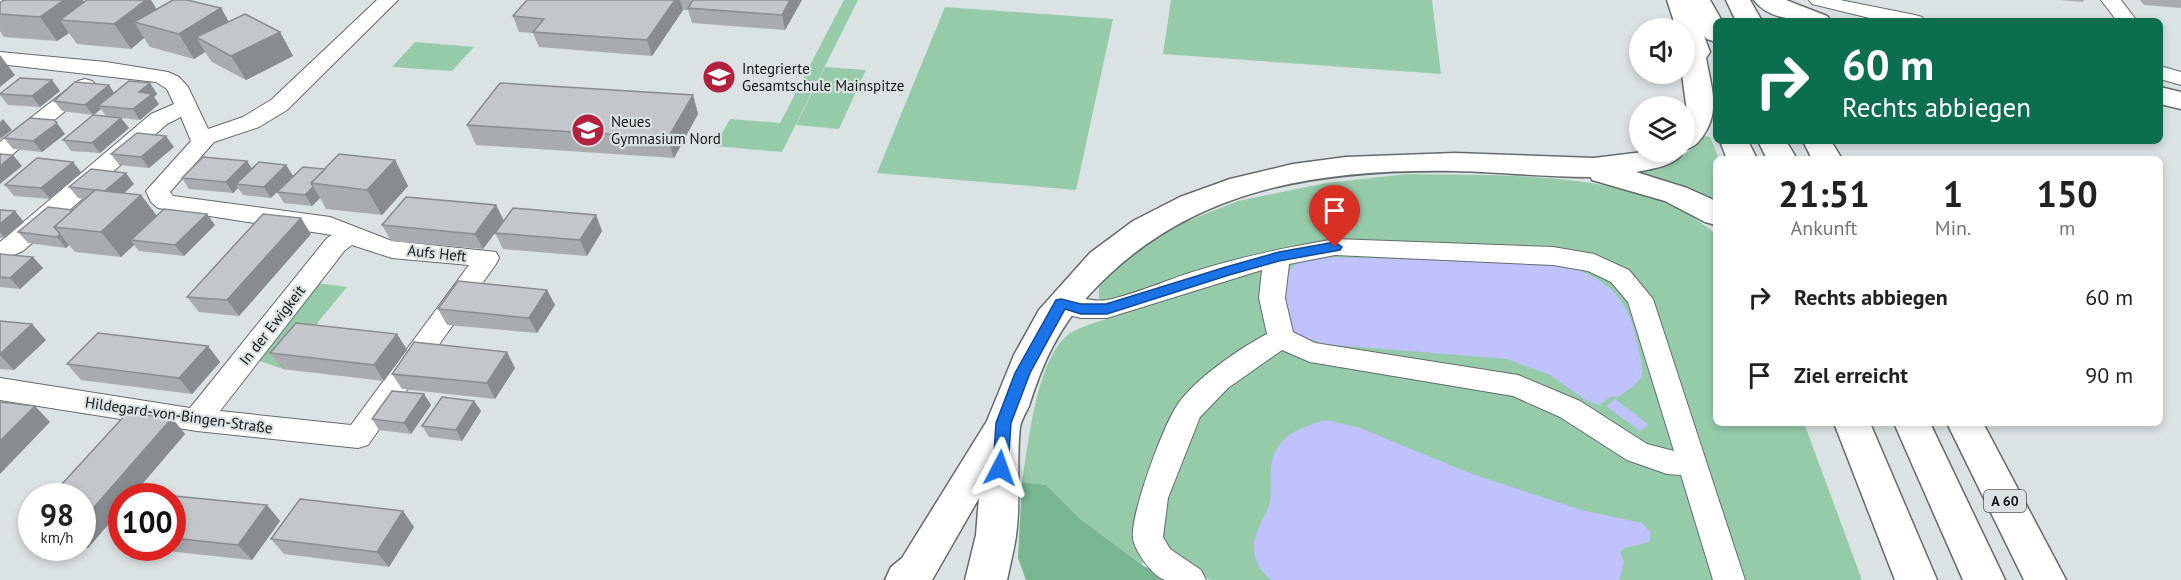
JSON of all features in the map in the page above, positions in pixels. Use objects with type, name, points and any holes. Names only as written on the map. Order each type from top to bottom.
[{"type":"highway","points":[[1679,0],[1685,18]]},
{"type":"highway","points":[[1698,0],[1713,28]]},
{"type":"highway","points":[[1738,0],[1747,18]]},
{"type":"highway","points":[[1766,0],[1811,18]]},
{"type":"highway","points":[[1695,46],[1713,90]]},
{"type":"highway","points":[[1695,72],[1701,112],[1695,126]]},
{"type":"highway","points":[[2164,78],[2181,101]]},
{"type":"highway","points":[[912,577],[1004,423],[1022,373],[1061,303],[1113,250],[1142,229],[1213,194],[1288,173],[1381,163],[1481,162],[1578,167],[1641,162]]},
{"type":"highway","points":[[1578,167],[1671,191],[1713,213]]},
{"type":"highway","points":[[986,580],[996,535],[1004,423]]},
{"type":"highway","points":[[1853,426],[1916,580]]},
{"type":"highway","points":[[1913,426],[1984,580]]},
{"type":"highway","name":"A 60","points":[[1967,426],[2045,580]]},
{"type":"highway","points":[[996,535],[1005,580]]},
{"type":"street","points":[[202,138],[252,122],[279,105],[388,0]]},
{"type":"street","points":[[1819,0],[1853,10],[1898,18]]},
{"type":"street","points":[[2111,0],[2125,18]]},
{"type":"street","points":[[0,58],[106,68],[161,76],[172,81],[202,138],[202,145],[164,182],[158,191],[159,197],[166,203],[330,225],[351,235]]},
{"type":"street","points":[[0,153],[106,68]]},
{"type":"street","points":[[0,253],[14,245],[159,119],[186,107]]},
{"type":"street","name":"Aufs Heft","points":[[351,235],[360,241],[382,248],[487,258],[358,437]]},
{"type":"street","name":"In der Ewigkeit","points":[[197,420],[336,244],[351,235]]},
{"type":"street","points":[[1061,303],[1081,309],[1107,309],[1208,276],[1279,257],[1335,247],[1553,256],[1594,263],[1620,276],[1640,299],[1729,580]]},
{"type":"street","points":[[1279,257],[1272,277],[1270,303],[1282,338],[1310,351],[1518,386],[1570,409],[1637,452],[1667,462],[1692,464]]},
{"type":"street","points":[[1190,580],[1159,559],[1148,538],[1153,498],[1188,411],[1218,381],[1261,349],[1282,338]]},
{"type":"street","name":"Hildegard-von-Bingen-Straße","points":[[0,389],[197,420],[358,437]]},
{"type":"green space","points":[[844,0],[858,0],[782,152],[715,146],[730,119],[780,123]]},
{"type":"green space","points":[[1171,0],[1432,0],[1441,74],[1163,54]]},
{"type":"green space","points":[[945,7],[1113,19],[1076,190],[877,173]]},
{"type":"green space","points":[[415,42],[474,47],[452,71],[392,67]]},
{"type":"green space","points":[[825,67],[866,70],[839,129],[796,125]]},
{"type":"green space","points":[[1703,135],[1710,137],[1718,156],[1713,156],[1713,206],[1612,170],[1663,163],[1695,162],[1695,145]]},
{"type":"green space","points":[[1407,174],[1550,178],[1623,189],[1656,199],[1698,220],[1713,232],[1713,426],[1805,426],[1862,580],[1210,580],[1176,560],[1146,551],[1142,565],[1079,518],[1046,485],[1022,482],[1031,424],[1041,381],[1049,362],[1058,346],[1073,331],[1112,317],[1107,302],[1099,299],[1099,285],[1123,261],[1157,233],[1238,201],[1326,183]]},
{"type":"green space","points":[[316,283],[347,287],[280,368],[254,359]]},
{"type":"green space","points":[[1022,482],[1046,485],[1079,518],[1142,565],[1169,580],[1026,580],[1018,558]]},
{"type":"water","points":[[1326,257],[1553,263],[1588,274],[1613,291],[1622,303],[1635,333],[1642,366],[1641,376],[1638,382],[1627,391],[1618,397],[1612,396],[1599,405],[1586,400],[1548,374],[1507,359],[1324,344],[1306,338],[1293,331],[1286,322],[1283,296],[1286,278],[1289,271],[1297,264]]},
{"type":"water","points":[[1615,399],[1649,425],[1640,431],[1606,406]]},
{"type":"water","points":[[1326,420],[1360,428],[1467,472],[1581,510],[1642,523],[1651,533],[1649,542],[1625,548],[1620,552],[1624,563],[1619,580],[1272,580],[1258,565],[1254,540],[1271,497],[1273,458],[1281,443],[1290,434]]},
{"type":"building","points":[[4,0],[64,0],[40,17],[0,14],[0,3]]},
{"type":"building","points":[[87,0],[146,0],[114,24],[60,20]]},
{"type":"building","points":[[173,0],[187,0],[221,8],[179,34],[134,22]]},
{"type":"building","points":[[527,0],[675,0],[647,40],[533,32],[544,19],[513,16]]},
{"type":"building","points":[[693,0],[790,0],[782,15],[688,8]]},
{"type":"building","points":[[245,14],[280,32],[231,56],[196,37]]},
{"type":"building","points":[[20,78],[52,80],[32,96],[0,94]]},
{"type":"building","points":[[129,81],[150,83],[139,92],[152,94],[133,109],[98,106]]},
{"type":"building","points":[[75,82],[109,85],[85,105],[54,101]]},
{"type":"building","points":[[500,83],[693,95],[668,138],[467,125]]},
{"type":"building","points":[[93,115],[121,118],[92,143],[63,140]]},
{"type":"building","points":[[30,118],[54,120],[57,123],[33,141],[4,138]]},
{"type":"building","points":[[137,133],[166,136],[141,157],[111,154]]},
{"type":"building","points":[[0,154],[13,155],[0,166]]},
{"type":"building","points":[[339,154],[395,160],[367,190],[311,183]]},
{"type":"building","points":[[203,157],[247,161],[226,182],[182,178]]},
{"type":"building","points":[[37,158],[73,162],[41,188],[5,185]]},
{"type":"building","points":[[259,162],[286,165],[264,187],[236,184]]},
{"type":"building","points":[[303,167],[325,169],[311,183],[313,187],[305,195],[277,192]]},
{"type":"building","points":[[91,169],[126,173],[105,191],[69,187]]},
{"type":"building","points":[[95,190],[141,195],[101,232],[54,227]]},
{"type":"building","points":[[406,197],[496,205],[475,234],[382,225]]},
{"type":"building","points":[[48,207],[73,210],[54,227],[60,234],[57,237],[18,232]]},
{"type":"building","points":[[513,208],[596,215],[580,240],[495,233]]},
{"type":"building","points":[[164,209],[207,214],[175,245],[131,240]]},
{"type":"building","points":[[0,210],[15,211],[0,224]]},
{"type":"building","points":[[263,214],[301,218],[227,300],[187,297]]},
{"type":"building","points":[[0,254],[33,257],[10,278],[0,277]]},
{"type":"building","points":[[458,281],[547,290],[529,318],[438,309]]},
{"type":"building","points":[[0,321],[32,324],[0,354]]},
{"type":"building","points":[[296,323],[397,334],[374,365],[270,353]]},
{"type":"building","points":[[98,333],[208,346],[179,378],[67,364]]},
{"type":"building","points":[[414,342],[507,352],[487,383],[392,374]]},
{"type":"building","points":[[392,391],[424,394],[404,423],[372,419]]},
{"type":"building","points":[[442,397],[474,401],[456,430],[422,426]]},
{"type":"building","points":[[0,402],[35,406],[0,441]]},
{"type":"building","points":[[127,413],[172,418],[115,483],[108,483],[108,491],[96,505],[96,483],[63,483]]},
{"type":"building","points":[[186,497],[267,505],[238,545],[186,539]]},
{"type":"building","points":[[300,499],[403,511],[377,552],[271,539]]},
{"type":"place","name":"Integrierte Gesamtschule Mainspitze","points":[[719,77]]},
{"type":"place","name":"Neues Gymnasium Nord","points":[[588,130]]},
{"type":"route","points":[[1000,468],[1004,423],[1022,373],[1061,303],[1081,309],[1107,309],[1226,271],[1279,257],[1335,247]]}]
